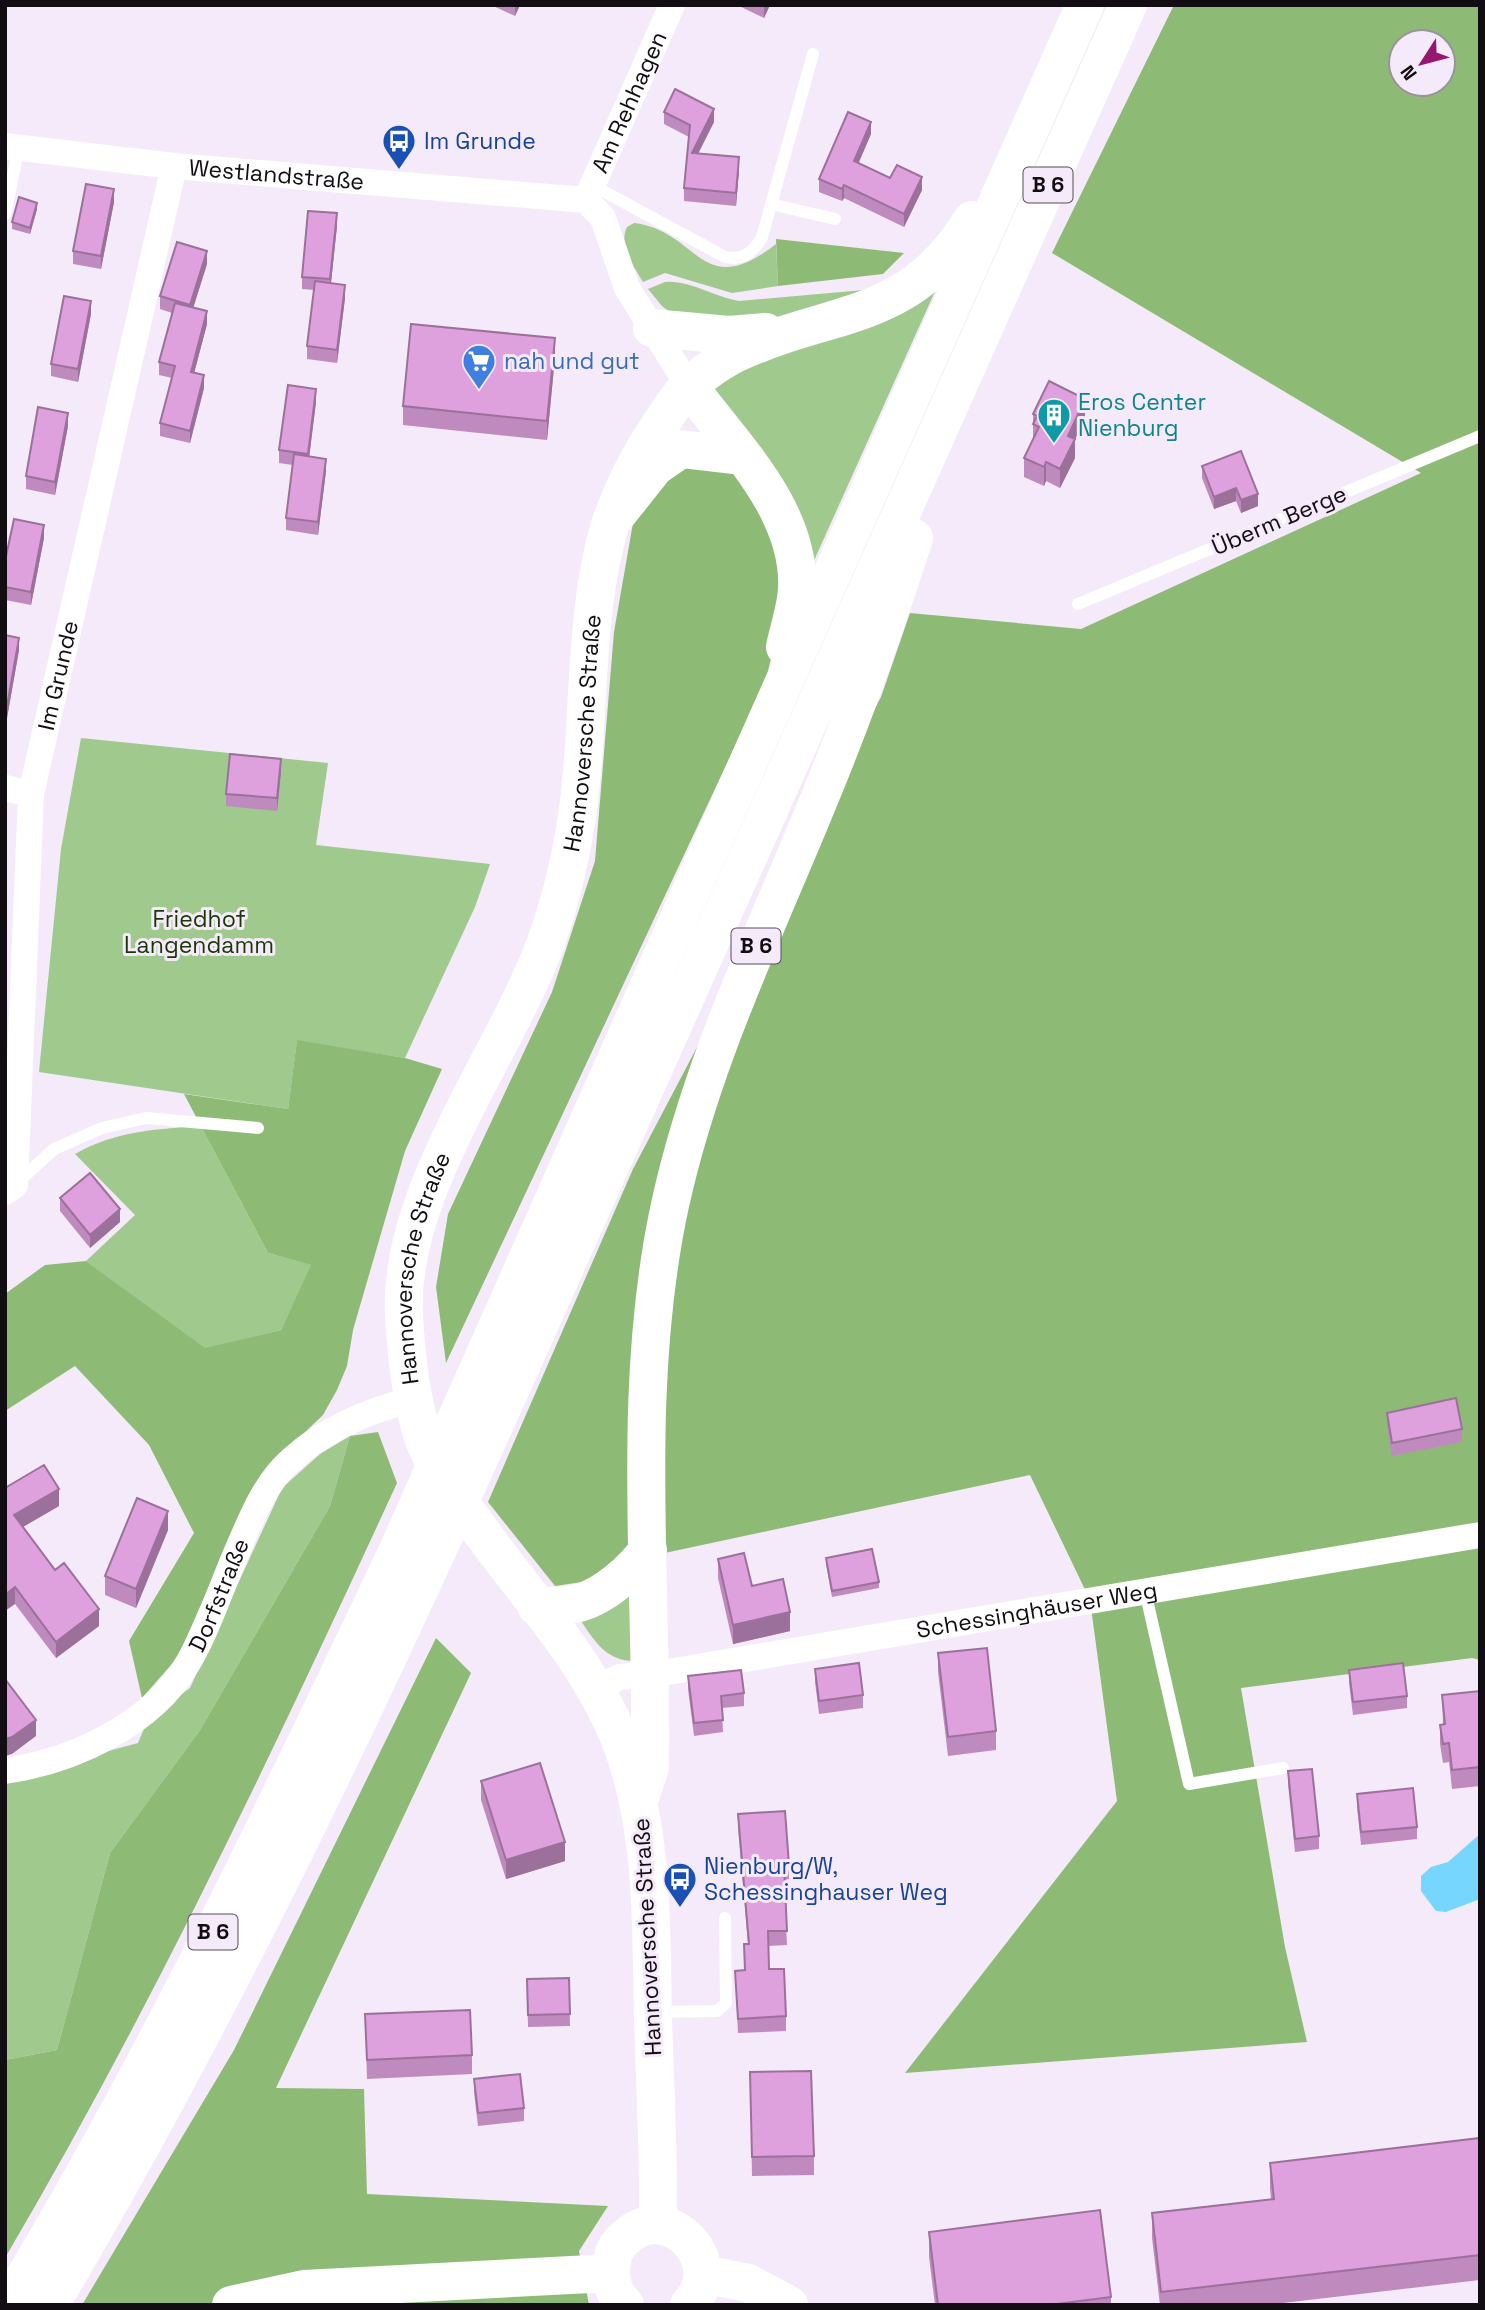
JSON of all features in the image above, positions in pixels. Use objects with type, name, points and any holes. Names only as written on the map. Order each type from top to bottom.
[{"type":"main road","name":"B 6","points":[[8,2305],[85,2174],[189,1981],[304,1750],[398,1550],[768,725],[1085,5]]},
{"type":"main road","name":"B 6","points":[[50,2305],[118,2190],[221,1998],[422,1586],[1128,5]]},
{"type":"main road","points":[[652,328],[729,335],[803,329],[858,313],[902,293],[941,264],[970,224],[1038,110]]},
{"type":"main road","name":"Hannoversche Straße","points":[[658,2225],[646,1852],[639,1801],[621,1742],[595,1689],[451,1488],[425,1443],[414,1399],[404,1312],[409,1250],[428,1191],[537,965],[558,903],[574,838],[584,767],[596,603],[611,521],[631,470],[661,421],[688,385],[735,353],[803,329]]},
{"type":"main road","name":"B 6","points":[[639,1801],[650,1767],[652,1674],[647,1381],[655,1291],[670,1205],[694,1113],[740,982],[825,787],[879,648],[969,364]]},
{"type":"main road","points":[[688,385],[769,491],[786,527],[794,557],[797,589],[768,725]]},
{"type":"main road","points":[[611,521],[655,467],[681,449],[741,456]]},
{"type":"main road","points":[[536,1606],[579,1603],[588,1599],[636,1566],[648,1550]]},
{"type":"main road","points":[[231,2305],[304,2289],[617,2289],[612,2255],[630,2233],[658,2225],[685,2235],[702,2259],[696,2289],[748,2283],[789,2305]]},
{"type":"street","name":"Am Rehhagen","points":[[589,192],[672,5]]},
{"type":"street","name":"Westlandstraße","points":[[12,146],[174,166],[589,192]]},
{"type":"street","name":"Im Grunde","points":[[10,1188],[18,791],[174,166]]},
{"type":"street","points":[[589,192],[603,218],[627,288],[688,385]]},
{"type":"street","name":"Dorfstraße","points":[[5,1771],[40,1766],[111,1735],[149,1710],[187,1664],[261,1498],[289,1461],[337,1427],[380,1408],[414,1399]]},
{"type":"street","name":"Schessinghäuser Weg","points":[[595,1689],[620,1677],[652,1674],[1480,1535]]},
{"type":"lane","points":[[589,192],[733,259],[748,254],[758,244],[813,54]]},
{"type":"lane","points":[[5,214],[12,146]]},
{"type":"lane","points":[[771,204],[835,219]]},
{"type":"lane","name":"Überm Berge","points":[[1078,604],[1480,436]]},
{"type":"lane","points":[[10,1188],[54,1149],[102,1128],[146,1118],[258,1128]]},
{"type":"lane","points":[[1145,1590],[1189,1784],[1283,1768]]},
{"type":"lane","points":[[653,2012],[717,2011],[726,2003],[725,1918]]},
{"type":"green space","points":[[1174,5],[1480,5],[1480,1660],[1472,1658],[1241,1688],[1285,1947],[1307,2042],[905,2073],[1117,1801],[1090,1600],[1030,1475],[660,1554],[589,1581],[555,1586],[488,1502],[633,1169],[881,697],[910,613],[1081,629],[1421,473],[1052,253]]},
{"type":"green space","points":[[634,223],[656,229],[701,259],[715,265],[731,267],[751,260],[776,244],[778,286],[732,293],[665,273],[643,282],[628,256],[624,241],[627,227]]},
{"type":"green space","points":[[776,239],[904,253],[883,274],[778,286]]},
{"type":"green space","points":[[665,282],[693,286],[739,301],[864,290],[794,319],[675,316],[662,306],[648,289]]},
{"type":"green space","points":[[937,287],[812,565],[709,383]]},
{"type":"green space","points":[[699,458],[743,475],[778,537],[786,593],[766,680],[446,1363],[436,1287],[448,1214],[552,992],[595,861],[614,632],[633,523],[662,472]]},
{"type":"green space","name":"Friedhof Langendamm","points":[[81,738],[328,763],[316,845],[490,864],[475,907],[405,1058],[297,1041],[288,1109],[39,1072],[61,849]]},
{"type":"green space","points":[[297,1040],[405,1058],[442,1069],[405,1151],[353,1330],[347,1366],[337,1390],[323,1415],[282,1454],[239,1518],[178,1657],[142,1698],[129,1641],[194,1533],[149,1445],[75,1366],[5,1411],[5,1294],[45,1265],[86,1261],[205,1348],[281,1330],[311,1265],[268,1253],[184,1094],[288,1109]]},
{"type":"green space","points":[[201,1126],[268,1253],[312,1265],[281,1330],[205,1349],[86,1261],[135,1215],[75,1154],[105,1140],[121,1136],[152,1130]]},
{"type":"green space","points":[[378,1432],[397,1483],[259,1778],[162,1972],[59,2164],[5,2258],[5,2060],[57,2050],[110,1853],[200,1730],[330,1506],[350,1436]]},
{"type":"green space","points":[[350,1436],[330,1506],[200,1730],[110,1853],[57,2050],[5,2060],[5,1779],[138,1743],[148,1719],[190,1688],[282,1488],[320,1454]]},
{"type":"green space","points":[[636,1578],[639,1661],[627,1661],[601,1647],[575,1612]]},
{"type":"green space","points":[[436,1638],[471,1673],[276,2088],[364,2089],[367,2194],[608,2206],[579,2251],[589,2305],[82,2305],[234,2050]]},
{"type":"water","points":[[1480,1834],[1480,1899],[1446,1912],[1436,1911],[1421,1891],[1421,1876],[1431,1867],[1448,1862]]},
{"type":"building","points":[[675,89],[714,109],[692,153],[739,157],[736,193],[684,188],[690,125],[664,112]]},
{"type":"building","points":[[848,112],[871,122],[854,161],[890,178],[897,165],[922,177],[904,214],[844,185],[842,189],[819,179]]},
{"type":"building","points":[[86,184],[114,189],[101,256],[73,251]]},
{"type":"building","points":[[19,197],[37,203],[30,228],[12,222]]},
{"type":"building","points":[[308,211],[337,213],[330,279],[302,277]]},
{"type":"building","points":[[177,242],[207,251],[190,305],[160,296]]},
{"type":"building","points":[[315,281],[345,285],[337,350],[307,346]]},
{"type":"building","points":[[64,296],[91,301],[78,369],[51,364]]},
{"type":"building","points":[[175,303],[207,311],[191,372],[204,375],[190,431],[160,423],[175,366],[159,362]]},
{"type":"building","name":"nah und gut","points":[[411,324],[555,338],[547,421],[403,406]]},
{"type":"building","name":"Eros Center Nienburg","points":[[1049,381],[1085,399],[1068,436],[1075,439],[1060,469],[1046,462],[1044,467],[1024,458],[1039,427],[1033,424],[1037,416],[1033,414]]},
{"type":"building","points":[[288,385],[316,389],[308,454],[279,450]]},
{"type":"building","points":[[38,407],[68,413],[55,482],[26,476]]},
{"type":"building","points":[[1241,451],[1258,494],[1241,500],[1236,488],[1214,497],[1202,466]]},
{"type":"building","points":[[294,454],[326,459],[318,522],[286,518]]},
{"type":"building","points":[[14,519],[44,525],[31,592],[5,587],[5,561]]},
{"type":"building","points":[[5,635],[19,638],[7,706],[5,705]]},
{"type":"building","points":[[230,754],[281,759],[277,798],[226,794]]},
{"type":"building","points":[[90,1173],[120,1209],[90,1235],[60,1198]]},
{"type":"building","points":[[1456,1398],[1462,1429],[1392,1443],[1387,1413]]},
{"type":"building","points":[[44,1465],[59,1489],[14,1515],[55,1570],[64,1563],[99,1609],[56,1642],[15,1587],[5,1595],[5,1488]]},
{"type":"building","points":[[137,1498],[168,1511],[136,1589],[105,1576]]},
{"type":"building","points":[[872,1549],[879,1582],[832,1591],[826,1558]]},
{"type":"building","points":[[744,1553],[752,1586],[783,1579],[790,1612],[733,1625],[718,1559]]},
{"type":"building","points":[[987,1648],[996,1731],[948,1737],[938,1653]]},
{"type":"building","points":[[859,1663],[863,1695],[819,1701],[815,1669]]},
{"type":"building","points":[[1403,1663],[1407,1696],[1353,1702],[1349,1670]]},
{"type":"building","points":[[741,1670],[744,1693],[721,1696],[723,1720],[694,1723],[688,1676]]},
{"type":"building","points":[[5,1679],[36,1720],[5,1739]]},
{"type":"building","points":[[1480,1691],[1480,1767],[1452,1770],[1449,1743],[1443,1744],[1440,1725],[1445,1724],[1442,1695]]},
{"type":"building","points":[[540,1763],[565,1842],[506,1860],[481,1781]]},
{"type":"building","points":[[1312,1769],[1319,1836],[1295,1839],[1288,1771]]},
{"type":"building","points":[[1413,1788],[1417,1827],[1361,1832],[1357,1794]]},
{"type":"building","points":[[785,1811],[789,1865],[784,1865],[787,1931],[768,1931],[769,1969],[784,1969],[786,2016],[738,2019],[735,1971],[745,1970],[744,1944],[749,1944],[738,1814]]},
{"type":"building","points":[[569,1978],[570,2014],[528,2015],[527,1979]]},
{"type":"building","points":[[470,2010],[472,2055],[367,2060],[365,2014]]},
{"type":"building","points":[[811,2071],[814,2156],[752,2157],[750,2072]]},
{"type":"building","points":[[520,2074],[524,2108],[478,2113],[474,2079]]},
{"type":"building","points":[[1480,2138],[1480,2255],[1161,2292],[1152,2213],[1274,2199],[1270,2163]]},
{"type":"building","points":[[1100,2210],[1111,2297],[1049,2305],[938,2305],[929,2232]]},
{"type":"place","name":"Im Grunde","points":[[399,171]]},
{"type":"place","name":"nah und gut","points":[[479,391]]},
{"type":"place","name":"Eros Center Nienburg","points":[[1054,445]]},
{"type":"place","name":"Nienburg/W, Schessinghauser Weg","points":[[680,1909]]}]
